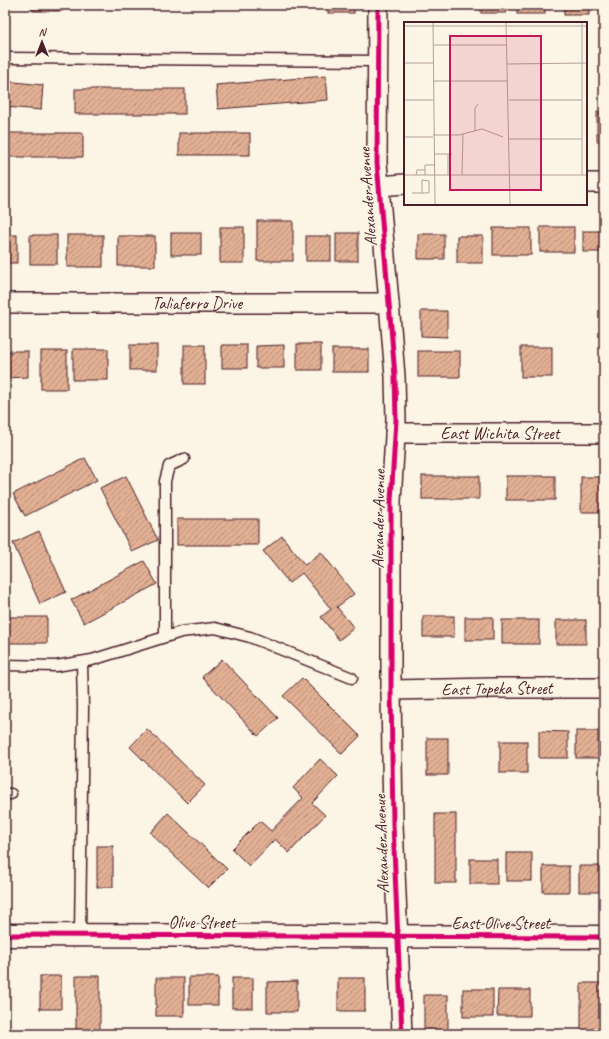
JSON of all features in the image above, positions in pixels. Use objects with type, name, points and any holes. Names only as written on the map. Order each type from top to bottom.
[{"type":"street","name":"Alexander Avenue","points":[[378,5],[377,163],[395,376],[396,433],[391,501],[391,690],[393,824],[402,1034]]},
{"type":"street","points":[[587,183],[604,183]]},
{"type":"street","points":[[379,186],[404,184]]},
{"type":"street","name":"Taliaferro Drive","points":[[5,303],[389,303]]},
{"type":"street","name":"East Wichita Street","points":[[396,433],[604,433]]},
{"type":"street","name":"East Topeka Street","points":[[391,690],[604,688]]},
{"type":"street","name":"Olive Street","points":[[5,935],[399,936]]},
{"type":"street","name":"East Olive Street","points":[[399,936],[604,937]]},
{"type":"lane","points":[[5,58],[378,61]]},
{"type":"lane","points":[[165,636],[165,481],[169,466],[184,458]]},
{"type":"lane","points":[[5,666],[56,666],[82,662],[165,636],[181,632],[215,628],[250,637],[352,678]]},
{"type":"lane","points":[[80,935],[83,708],[82,662]]},
{"type":"building","points":[[33,5],[62,5],[62,11],[33,11]]},
{"type":"building","points":[[108,5],[132,5],[132,7],[108,7]]},
{"type":"building","points":[[328,5],[354,5],[354,13],[328,13]]},
{"type":"building","points":[[481,5],[506,5],[506,13],[481,13]]},
{"type":"building","points":[[517,5],[545,5],[545,14],[517,14]]},
{"type":"building","points":[[564,5],[589,5],[589,15],[564,15]]},
{"type":"building","points":[[326,76],[328,100],[218,109],[216,85]]},
{"type":"building","points":[[5,81],[43,85],[41,110],[5,107]]},
{"type":"building","points":[[75,89],[185,89],[185,114],[75,114]]},
{"type":"building","points":[[597,112],[604,112],[604,141],[597,141]]},
{"type":"building","points":[[5,133],[83,133],[83,157],[5,157]]},
{"type":"building","points":[[179,133],[250,133],[250,155],[179,155]]},
{"type":"building","points":[[257,221],[293,221],[293,261],[257,261]]},
{"type":"building","points":[[220,227],[244,227],[244,263],[220,263]]},
{"type":"building","points":[[540,227],[574,227],[574,252],[540,252]]},
{"type":"building","points":[[493,228],[531,228],[531,255],[493,255]]},
{"type":"building","points":[[583,231],[604,231],[604,252],[583,252]]},
{"type":"building","points":[[171,233],[201,233],[201,255],[171,255]]},
{"type":"building","points":[[336,233],[358,233],[358,261],[336,261]]},
{"type":"building","points":[[418,234],[444,234],[444,259],[418,259]]},
{"type":"building","points":[[5,235],[17,235],[17,263],[5,263]]},
{"type":"building","points":[[30,235],[57,235],[57,264],[30,264]]},
{"type":"building","points":[[67,235],[103,235],[103,267],[67,267]]},
{"type":"building","points":[[118,236],[155,236],[155,266],[118,266]]},
{"type":"building","points":[[306,236],[331,236],[331,261],[306,261]]},
{"type":"building","points":[[457,236],[483,236],[483,263],[457,263]]},
{"type":"building","points":[[421,311],[447,311],[447,337],[421,336]]},
{"type":"building","points":[[297,344],[321,344],[321,370],[297,370]]},
{"type":"building","points":[[130,345],[157,345],[157,370],[130,370]]},
{"type":"building","points":[[184,345],[205,345],[205,384],[184,384]]},
{"type":"building","points":[[222,345],[247,345],[247,368],[222,368]]},
{"type":"building","points":[[284,345],[284,368],[256,368],[256,346]]},
{"type":"building","points":[[521,347],[552,347],[552,377],[521,377]]},
{"type":"building","points":[[73,349],[108,349],[108,380],[73,380]]},
{"type":"building","points":[[332,349],[369,349],[369,372],[332,372]]},
{"type":"building","points":[[5,351],[28,351],[28,377],[5,378]]},
{"type":"building","points":[[41,351],[67,351],[67,389],[41,389]]},
{"type":"building","points":[[418,351],[460,351],[460,377],[418,377]]},
{"type":"building","points":[[85,458],[97,480],[25,516],[13,494]]},
{"type":"building","points":[[126,476],[158,540],[132,552],[100,488]]},
{"type":"building","points":[[422,476],[479,476],[479,499],[422,499]]},
{"type":"building","points":[[506,476],[555,476],[555,500],[506,500]]},
{"type":"building","points":[[581,477],[604,477],[604,512],[581,512]]},
{"type":"building","points":[[177,519],[258,519],[258,545],[177,545]]},
{"type":"building","points":[[39,531],[66,592],[40,604],[13,543]]},
{"type":"building","points":[[282,536],[305,565],[321,552],[354,594],[337,607],[354,628],[339,640],[321,617],[331,609],[302,573],[289,583],[263,551]]},
{"type":"building","points":[[144,561],[157,584],[84,623],[71,600]]},
{"type":"building","points":[[423,616],[454,616],[454,637],[423,637]]},
{"type":"building","points":[[5,617],[47,617],[47,643],[5,643]]},
{"type":"building","points":[[465,617],[493,617],[493,640],[465,640]]},
{"type":"building","points":[[502,620],[539,620],[539,644],[502,644]]},
{"type":"building","points":[[556,620],[586,620],[586,644],[556,644]]},
{"type":"building","points":[[222,659],[278,718],[258,736],[202,677]]},
{"type":"building","points":[[302,678],[360,736],[342,754],[283,696]]},
{"type":"building","points":[[147,729],[205,785],[187,803],[130,747]]},
{"type":"building","points":[[539,731],[568,732],[568,758],[539,758]]},
{"type":"building","points":[[576,731],[598,731],[598,758],[576,758]]},
{"type":"building","points":[[427,738],[448,738],[448,775],[427,775]]},
{"type":"building","points":[[500,741],[527,741],[527,773],[500,773]]},
{"type":"building","points":[[320,759],[338,776],[312,803],[325,815],[289,853],[275,839],[249,866],[232,849],[260,821],[271,831],[303,798],[293,788]]},
{"type":"building","points":[[168,813],[227,869],[208,888],[150,833]]},
{"type":"building","points":[[435,814],[456,814],[456,883],[435,883]]},
{"type":"building","points":[[97,846],[113,846],[113,887],[97,887]]},
{"type":"building","points":[[506,853],[532,853],[532,881],[506,881]]},
{"type":"building","points":[[470,859],[497,859],[497,884],[470,884]]},
{"type":"building","points":[[543,866],[569,866],[569,892],[543,892]]},
{"type":"building","points":[[579,866],[604,866],[604,892],[579,892]]},
{"type":"building","points":[[40,976],[61,976],[61,1009],[40,1009]]},
{"type":"building","points":[[76,976],[100,976],[100,1032],[76,1032]]},
{"type":"building","points":[[189,977],[218,977],[218,1005],[189,1005]]},
{"type":"building","points":[[156,978],[184,978],[184,1016],[156,1016]]},
{"type":"building","points":[[232,978],[253,978],[253,1008],[232,1008]]},
{"type":"building","points":[[338,978],[365,978],[365,1011],[338,1011]]},
{"type":"building","points":[[297,981],[297,1012],[267,1012],[267,982]]},
{"type":"building","points":[[581,983],[604,983],[604,1034],[581,1034]]},
{"type":"building","points":[[463,989],[493,989],[493,1017],[463,1017]]},
{"type":"building","points":[[498,990],[530,990],[530,1016],[497,1016]]},
{"type":"building","points":[[424,995],[448,995],[448,1034],[424,1034]]},
{"type":"cycle path","points":[[378,5],[377,163],[395,376],[396,420],[391,501],[391,690],[393,824],[402,1034]]},
{"type":"cycle path","points":[[5,935],[604,937]]}]
